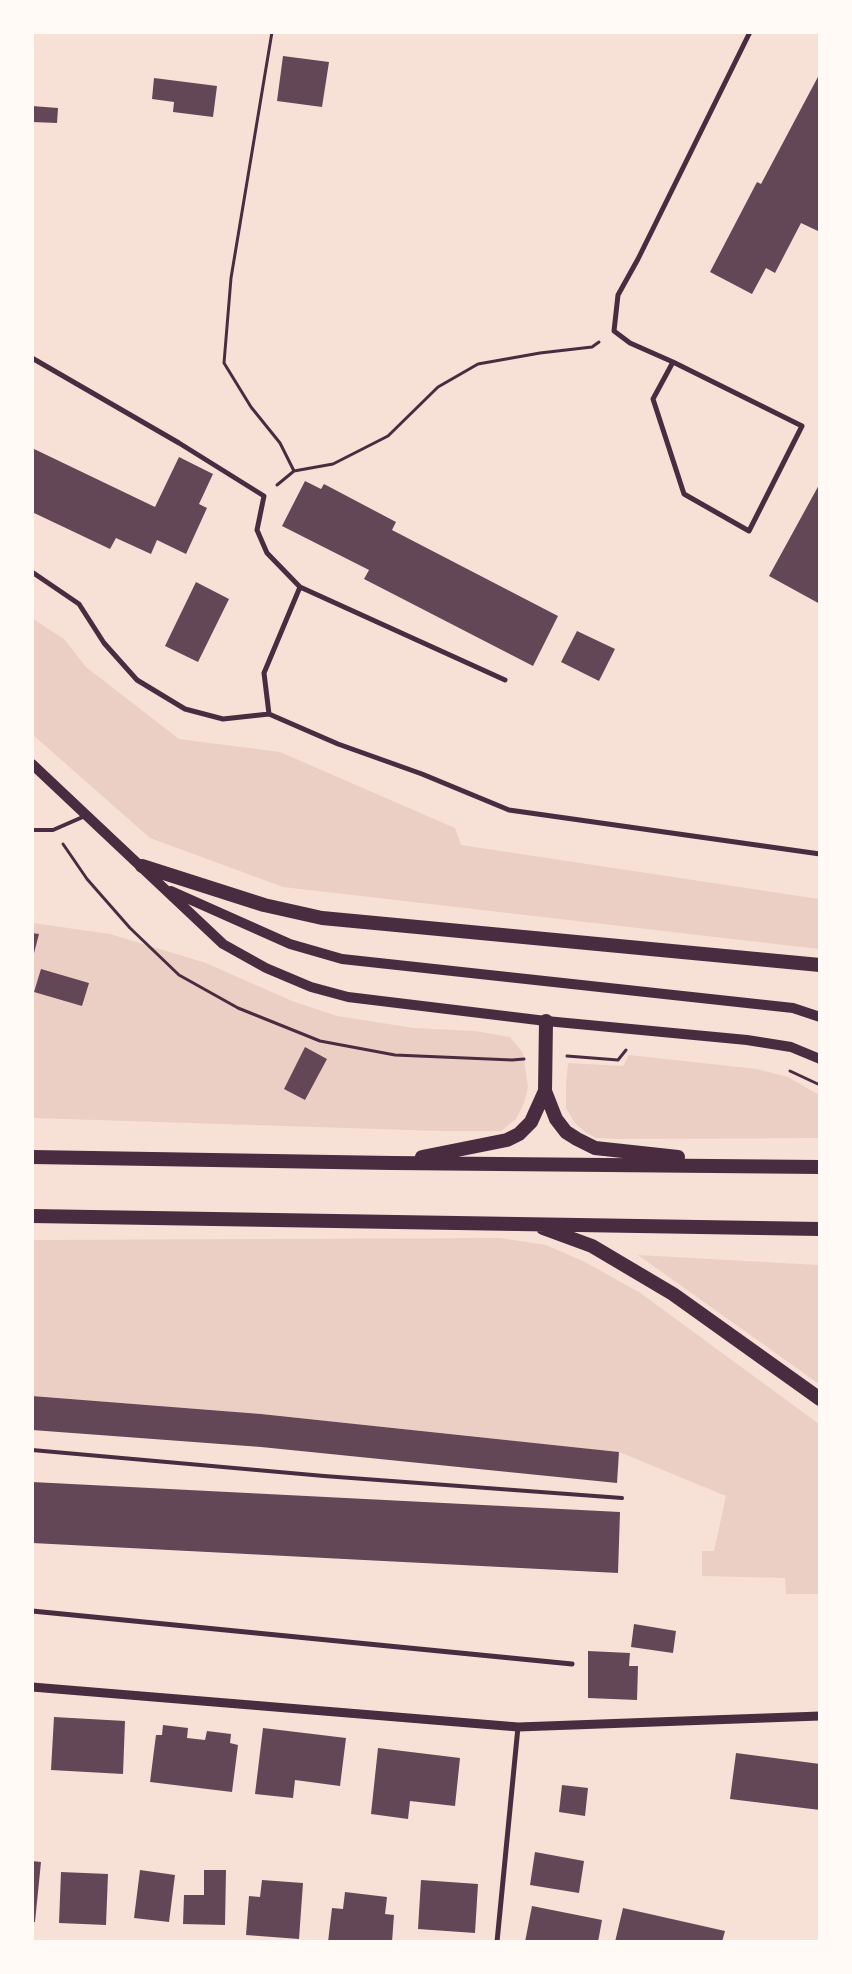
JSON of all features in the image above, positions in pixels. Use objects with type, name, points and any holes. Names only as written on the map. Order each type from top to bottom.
[{"type":"highway","points":[[142,866],[264,905],[322,918],[820,965]]},
{"type":"highway","points":[[546,1021],[545,1092],[556,1119],[566,1132],[595,1148],[738,1165]]},
{"type":"highway","points":[[392,1163],[507,1140],[518,1134],[531,1122],[545,1092]]},
{"type":"highway","points":[[32,1157],[820,1167]]},
{"type":"highway","points":[[32,1216],[820,1229]]},
{"type":"highway","points":[[533,1224],[592,1246],[673,1294],[820,1399]]},
{"type":"main road","points":[[32,764],[223,944],[266,968],[311,987],[348,997],[546,1021],[747,1040],[791,1047],[820,1059]]},
{"type":"main road","points":[[165,889],[290,944],[342,959],[793,1008],[820,1017]]},
{"type":"street","points":[[673,362],[653,400],[684,494],[749,531],[802,426],[673,362],[630,343],[614,331],[618,295],[638,259],[750,32]]},
{"type":"street","points":[[32,358],[179,443],[264,496],[257,530],[267,553],[300,587],[505,680]]},
{"type":"street","points":[[32,572],[79,604],[104,644],[137,680],[185,709],[222,719],[269,714],[338,744],[422,774],[509,810],[820,854]]},
{"type":"street","points":[[269,714],[264,673],[300,587]]},
{"type":"street","points":[[32,1611],[572,1664]]},
{"type":"street","points":[[32,1687],[518,1726],[820,1716]]},
{"type":"street","points":[[498,1942],[518,1726]]},
{"type":"lane","points":[[32,830],[53,830],[88,815]]},
{"type":"lane","points":[[32,1450],[324,1476],[622,1498]]},
{"type":"path","points":[[272,32],[231,278],[224,363],[251,407],[280,443],[294,471]]},
{"type":"path","points":[[264,496],[294,471],[333,464],[388,436],[438,387],[478,364],[540,353],[592,347],[614,331]]},
{"type":"shaded area","points":[[33,619],[64,639],[86,667],[179,739],[280,752],[455,828],[461,845],[819,899],[819,949],[283,887],[150,838],[33,735]]},
{"type":"shaded area","points":[[33,923],[110,934],[206,963],[292,1001],[337,1016],[414,1028],[475,1031],[510,1037],[523,1053],[528,1087],[524,1103],[516,1119],[501,1131],[441,1131],[33,1118]]},
{"type":"shaded area","points":[[629,1055],[757,1069],[788,1077],[819,1095],[819,1138],[596,1138],[585,1132],[575,1123],[566,1108],[568,1063],[623,1066]]},
{"type":"shaded area","points":[[500,1238],[546,1245],[583,1261],[639,1292],[819,1424],[819,1594],[786,1594],[785,1578],[702,1576],[702,1551],[714,1551],[726,1496],[619,1452],[261,1414],[33,1396],[32,1240]]},
{"type":"shaded area","points":[[638,1255],[819,1265],[819,1384]]},
{"type":"building","points":[[283,56],[329,62],[322,107],[277,101]]},
{"type":"building","points":[[820,73],[820,232],[801,223],[775,273],[766,268],[752,294],[710,272],[757,182],[761,184]]},
{"type":"building","points":[[154,78],[217,86],[213,117],[173,112],[174,102],[152,99]]},
{"type":"building","points":[[32,106],[58,108],[57,123],[32,122]]},
{"type":"building","points":[[32,448],[155,507],[179,457],[213,474],[199,504],[207,508],[186,554],[157,540],[151,554],[116,538],[110,549],[32,512]]},
{"type":"building","points":[[305,481],[321,489],[324,484],[396,522],[392,530],[558,616],[533,666],[364,579],[369,570],[282,526]]},
{"type":"building","points":[[820,483],[820,604],[769,576]]},
{"type":"building","points":[[196,582],[229,599],[198,662],[165,646]]},
{"type":"building","points":[[577,631],[615,649],[599,681],[561,662]]},
{"type":"building","points":[[32,933],[39,934],[33,957],[32,957]]},
{"type":"building","points":[[41,969],[89,983],[82,1006],[34,992]]},
{"type":"building","points":[[305,1047],[327,1059],[305,1100],[284,1089]]},
{"type":"building","points":[[32,1396],[261,1414],[619,1452],[617,1483],[261,1447],[32,1430]]},
{"type":"building","points":[[32,1482],[620,1512],[618,1573],[32,1543]]},
{"type":"building","points":[[634,1624],[676,1631],[673,1653],[631,1647]]},
{"type":"building","points":[[588,1651],[630,1653],[629,1666],[638,1666],[637,1700],[588,1698]]},
{"type":"building","points":[[54,1717],[125,1721],[123,1774],[51,1770]]},
{"type":"building","points":[[163,1725],[188,1728],[187,1738],[205,1740],[207,1731],[231,1734],[230,1743],[238,1745],[232,1792],[150,1782],[156,1735],[162,1735]]},
{"type":"building","points":[[263,1728],[346,1738],[340,1786],[295,1780],[293,1798],[255,1794]]},
{"type":"building","points":[[378,1748],[460,1758],[455,1806],[410,1801],[408,1819],[371,1814]]},
{"type":"building","points":[[736,1753],[820,1764],[820,1810],[730,1799]]},
{"type":"building","points":[[562,1785],[588,1788],[585,1816],[559,1812]]},
{"type":"building","points":[[535,1852],[584,1861],[579,1893],[530,1885]]},
{"type":"building","points":[[32,1861],[41,1862],[35,1922],[32,1922]]},
{"type":"building","points":[[140,1870],[175,1875],[169,1922],[134,1918]]},
{"type":"building","points":[[204,1870],[226,1870],[225,1925],[183,1924],[184,1895],[204,1895]]},
{"type":"building","points":[[61,1872],[108,1874],[106,1925],[59,1923]]},
{"type":"building","points":[[262,1880],[303,1883],[299,1939],[246,1935],[249,1896],[260,1897]]},
{"type":"building","points":[[421,1880],[478,1884],[475,1933],[418,1929]]},
{"type":"building","points":[[345,1892],[387,1897],[385,1914],[394,1915],[392,1942],[328,1942],[332,1908],[343,1909]]},
{"type":"building","points":[[532,1906],[602,1920],[598,1942],[525,1942]]},
{"type":"building","points":[[623,1908],[725,1931],[722,1942],[615,1942]]}]
